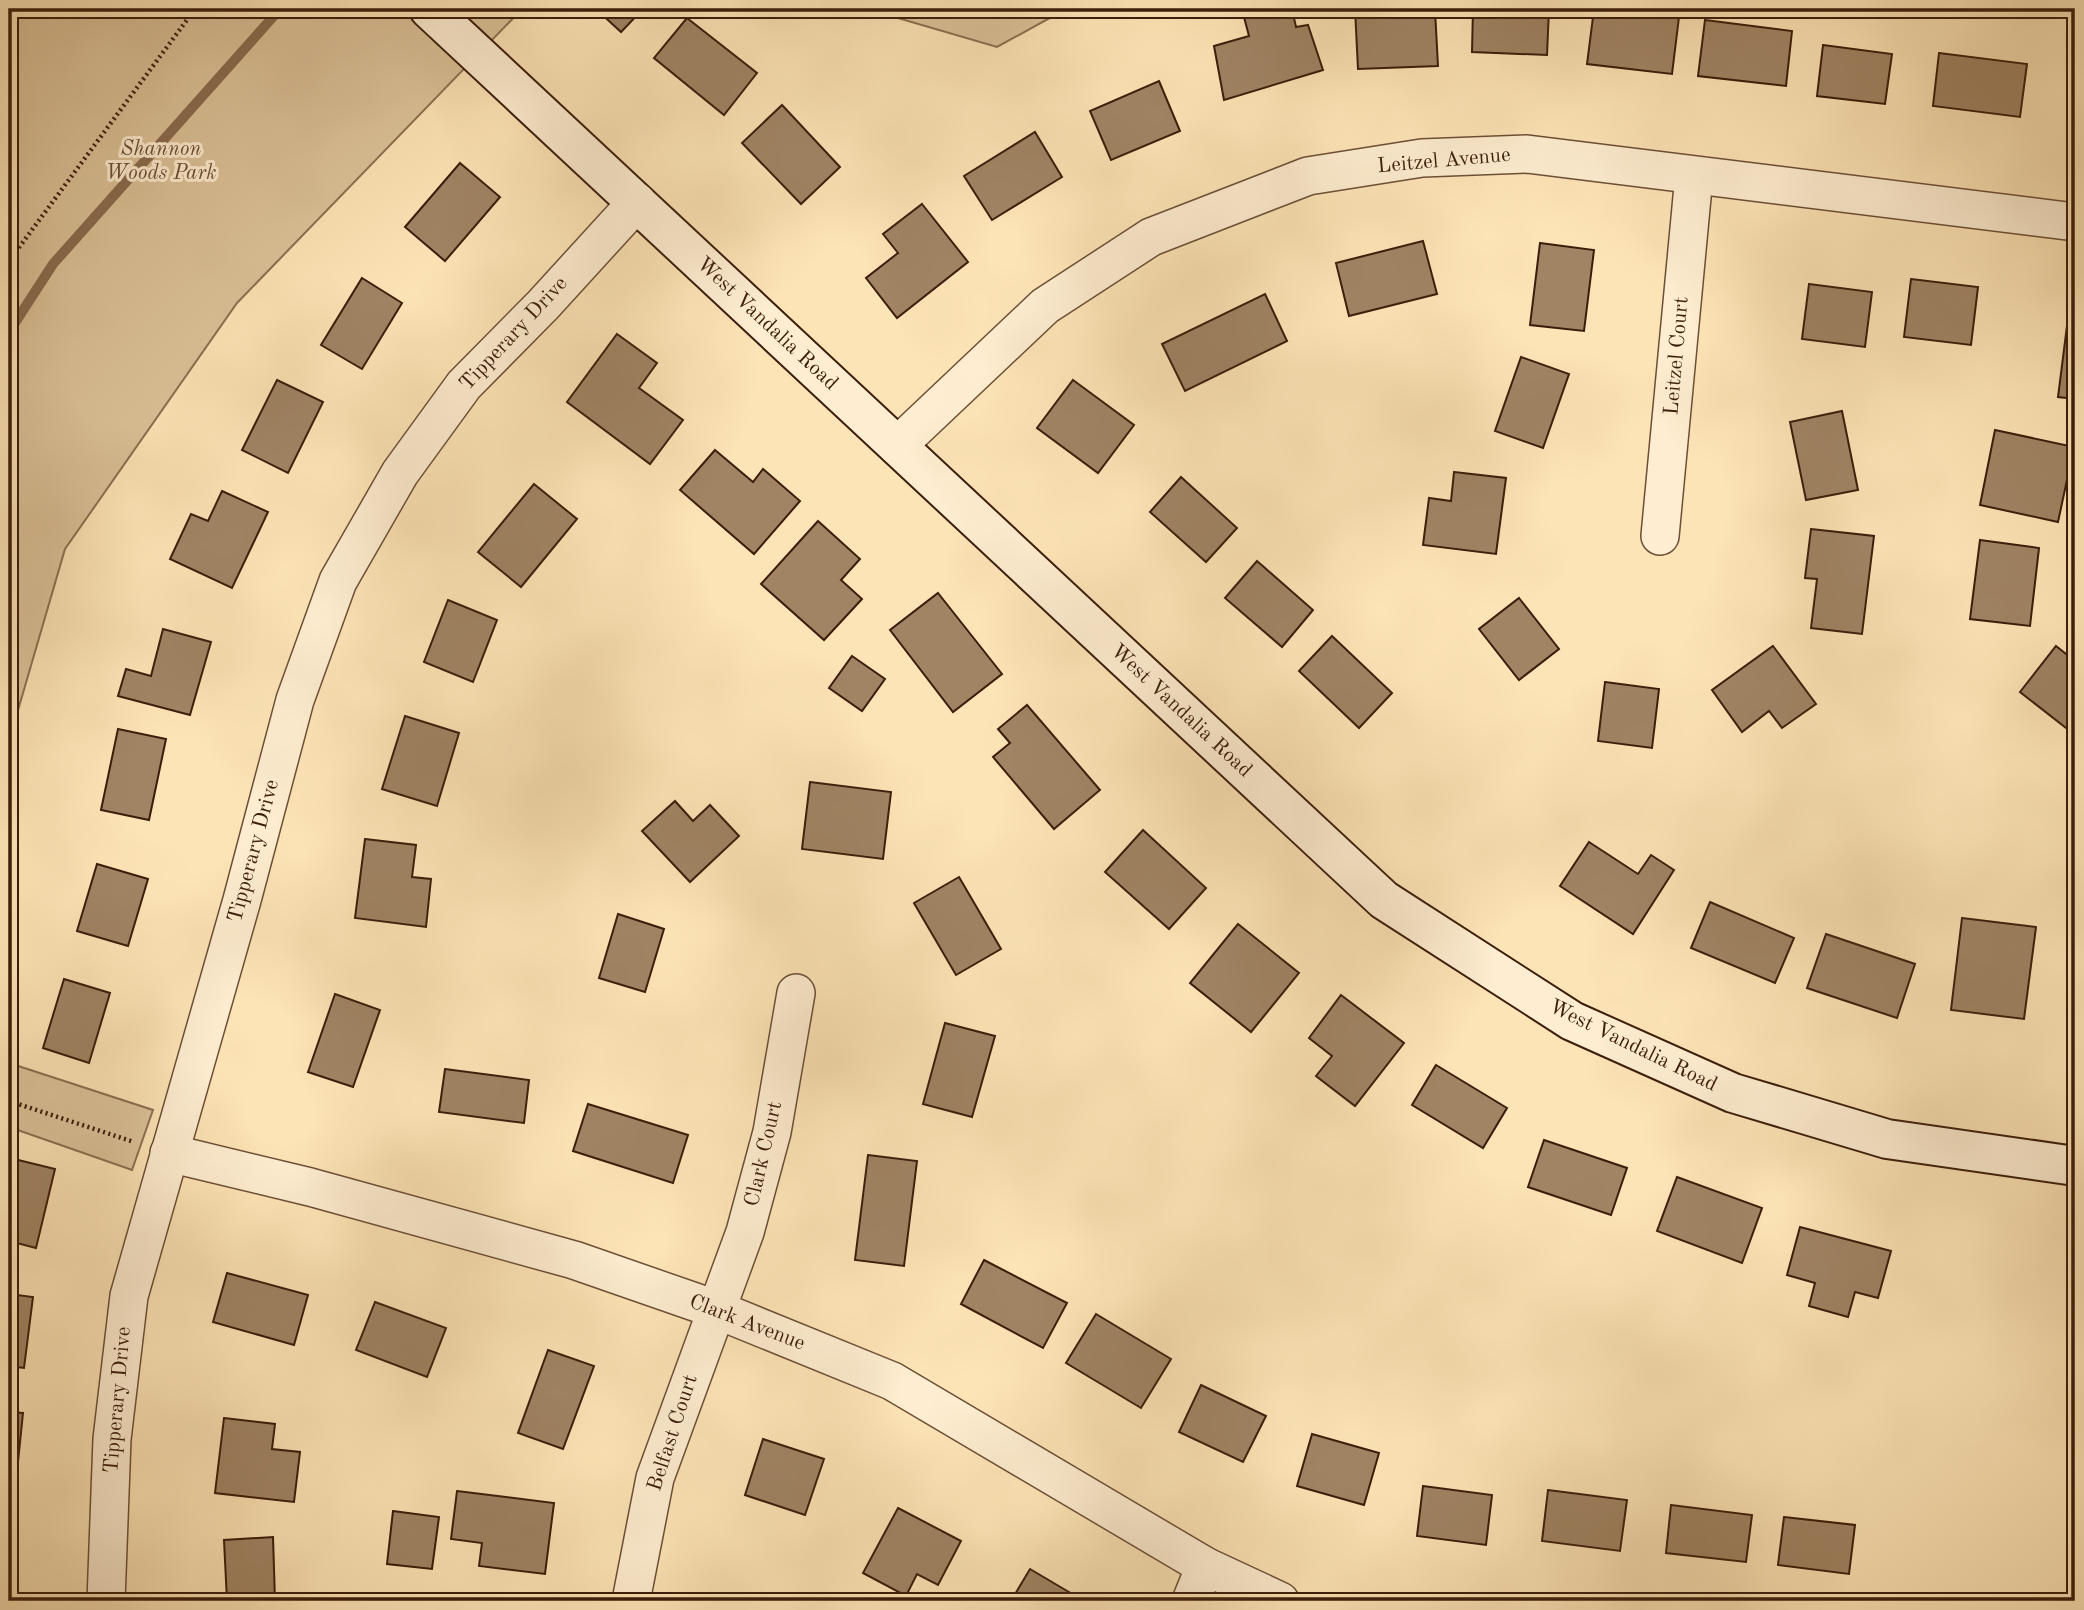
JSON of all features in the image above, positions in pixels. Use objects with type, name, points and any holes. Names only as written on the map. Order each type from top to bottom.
[{"type":"main road","name":"West Vandalia Road","points":[[429,9],[1384,900],[1572,1021],[1733,1093],[1887,1139],[2075,1166]]},
{"type":"street","name":"Leitzel Avenue","points":[[897,446],[1045,306],[1151,237],[1308,176],[1422,158],[1527,154],[2075,222]]},
{"type":"street","name":"Leitzel Court","points":[[1660,537],[1694,176]]},
{"type":"street","name":"Tipperary Drive","points":[[106,1601],[112,1439],[129,1296],[242,900],[295,700],[338,581],[400,473],[464,386],[638,202]]},
{"type":"street","name":"Clark Court","points":[[715,1309],[745,1232],[772,1132],[796,993]]},
{"type":"street","name":"Clark Avenue","points":[[169,1153],[310,1187],[573,1260],[715,1309],[892,1381],[1205,1566],[1280,1601]]},
{"type":"street","name":"Belfast Court","points":[[631,1601],[655,1478],[715,1309]]},
{"type":"street","points":[[1191,1601],[1205,1566]]},
{"type":"path","points":[[9,261],[195,9]]},
{"type":"path","points":[[9,1101],[169,1153]]},
{"type":"green space","name":"Shannon Woods Park","points":[[9,9],[522,9],[237,303],[65,549],[9,741]]},
{"type":"green space","points":[[867,9],[1066,9],[997,47]]},
{"type":"green space","points":[[9,1063],[153,1110],[132,1170],[9,1127]]},
{"type":"building","points":[[596,9],[643,9],[621,32]]},
{"type":"building","points":[[1292,9],[1296,27],[1308,25],[1323,70],[1224,100],[1214,46],[1249,36],[1244,17]]},
{"type":"building","points":[[1355,9],[1435,10],[1438,66],[1358,69]]},
{"type":"building","points":[[1473,9],[1549,9],[1547,55],[1472,52]]},
{"type":"building","points":[[1594,9],[1679,17],[1672,74],[1587,64]]},
{"type":"building","points":[[687,18],[757,73],[724,115],[654,58]]},
{"type":"building","points":[[1705,20],[1792,31],[1786,86],[1698,76]]},
{"type":"building","points":[[1823,45],[1892,54],[1885,104],[1817,96]]},
{"type":"building","points":[[1939,53],[2027,64],[2020,117],[1933,106]]},
{"type":"building","points":[[2069,73],[2075,73],[2075,128],[2068,128]]},
{"type":"building","points":[[1159,81],[1180,131],[1111,160],[1090,111]]},
{"type":"building","points":[[782,105],[840,167],[801,204],[742,143]]},
{"type":"building","points":[[1035,132],[1062,177],[992,220],[964,176]]},
{"type":"building","points":[[460,163],[500,197],[445,261],[405,227]]},
{"type":"building","points":[[922,204],[968,262],[897,318],[866,278],[898,253],[883,234]]},
{"type":"building","points":[[1423,241],[1437,294],[1349,316],[1336,263]]},
{"type":"building","points":[[1540,243],[1594,250],[1584,331],[1530,325]]},
{"type":"building","points":[[362,278],[402,303],[362,369],[321,345]]},
{"type":"building","points":[[1911,279],[1978,287],[1971,345],[1904,337]]},
{"type":"building","points":[[1809,284],[1872,292],[1865,347],[1802,339]]},
{"type":"building","points":[[1265,294],[1287,341],[1185,391],[1162,344]]},
{"type":"building","points":[[2069,310],[2075,311],[2075,399],[2058,397]]},
{"type":"building","points":[[617,334],[657,363],[639,388],[683,420],[650,464],[567,402]]},
{"type":"building","points":[[1521,357],[1569,374],[1543,448],[1495,431]]},
{"type":"building","points":[[277,380],[323,402],[288,473],[242,450]]},
{"type":"building","points":[[1073,380],[1134,425],[1098,473],[1037,428]]},
{"type":"building","points":[[1842,411],[1858,490],[1806,500],[1790,422]]},
{"type":"building","points":[[1995,430],[2074,447],[2058,522],[1980,505]]},
{"type":"building","points":[[715,450],[753,482],[763,469],[800,501],[754,554],[680,490]]},
{"type":"building","points":[[1454,472],[1506,478],[1496,554],[1423,545],[1429,498],[1451,501]]},
{"type":"building","points":[[1181,477],[1237,528],[1206,562],[1150,512]]},
{"type":"building","points":[[534,484],[577,519],[521,587],[478,552]]},
{"type":"building","points":[[222,491],[268,512],[232,588],[170,559],[191,514],[208,521]]},
{"type":"building","points":[[818,521],[860,559],[841,580],[862,599],[824,640],[761,584]]},
{"type":"building","points":[[1811,529],[1874,536],[1862,634],[1811,628],[1817,579],[1805,578]]},
{"type":"building","points":[[1980,540],[2039,548],[2030,626],[1970,619]]},
{"type":"building","points":[[1257,561],[1313,610],[1282,647],[1225,598]]},
{"type":"building","points":[[938,593],[1002,674],[953,712],[890,630]]},
{"type":"building","points":[[1519,598],[1559,649],[1519,680],[1479,629]]},
{"type":"building","points":[[448,600],[497,620],[473,682],[424,662]]},
{"type":"building","points":[[163,629],[211,642],[190,715],[118,696],[126,669],[151,676]]},
{"type":"building","points":[[1332,636],[1392,693],[1359,728],[1299,671]]},
{"type":"building","points":[[1773,646],[1816,704],[1782,728],[1769,711],[1742,732],[1712,690]]},
{"type":"building","points":[[2056,646],[2075,661],[2075,735],[2020,692]]},
{"type":"building","points":[[852,656],[885,679],[862,711],[829,688]]},
{"type":"building","points":[[1605,682],[1659,689],[1652,748],[1598,741]]},
{"type":"building","points":[[1027,705],[1100,790],[1054,829],[993,757],[1010,743],[998,729]]},
{"type":"building","points":[[405,716],[459,733],[437,806],[382,789]]},
{"type":"building","points":[[118,729],[166,739],[149,820],[101,810]]},
{"type":"building","points":[[810,782],[891,792],[883,859],[802,849]]},
{"type":"building","points":[[675,801],[693,821],[710,805],[739,836],[690,882],[642,831]]},
{"type":"building","points":[[1143,830],[1206,888],[1169,929],[1105,872]]},
{"type":"building","points":[[365,839],[416,845],[412,877],[431,879],[426,927],[355,918]]},
{"type":"building","points":[[1589,842],[1638,874],[1651,855],[1674,870],[1633,934],[1560,886]]},
{"type":"building","points":[[97,864],[148,879],[128,946],[77,931]]},
{"type":"building","points":[[959,877],[1001,949],[956,975],[914,903]]},
{"type":"building","points":[[1710,902],[1794,938],[1775,983],[1691,948]]},
{"type":"building","points":[[618,914],[664,929],[645,992],[599,978]]},
{"type":"building","points":[[1962,918],[2036,927],[2024,1019],[1951,1010]]},
{"type":"building","points":[[1238,924],[1299,973],[1251,1032],[1190,983]]},
{"type":"building","points":[[1826,934],[1915,964],[1897,1018],[1807,988]]},
{"type":"building","points":[[64,979],[110,993],[89,1063],[43,1048]]},
{"type":"building","points":[[335,994],[380,1010],[353,1087],[308,1072]]},
{"type":"building","points":[[1341,995],[1404,1043],[1355,1106],[1316,1076],[1332,1056],[1309,1038]]},
{"type":"building","points":[[945,1023],[995,1036],[972,1117],[923,1104]]},
{"type":"building","points":[[1436,1065],[1507,1108],[1483,1148],[1412,1105]]},
{"type":"building","points":[[445,1069],[529,1080],[524,1123],[439,1112]]},
{"type":"building","points":[[588,1104],[688,1135],[673,1183],[573,1151]]},
{"type":"building","points":[[1544,1140],[1627,1168],[1611,1215],[1528,1187]]},
{"type":"building","points":[[868,1155],[917,1161],[904,1266],[855,1260]]},
{"type":"building","points":[[10,1158],[55,1169],[36,1248],[9,1241]]},
{"type":"building","points":[[1677,1177],[1762,1208],[1742,1263],[1657,1231]]},
{"type":"building","points":[[1800,1227],[1891,1251],[1878,1298],[1855,1292],[1848,1317],[1809,1306],[1815,1283],[1787,1275]]},
{"type":"building","points":[[984,1260],[1067,1303],[1043,1348],[961,1304]]},
{"type":"building","points":[[227,1273],[308,1295],[294,1345],[213,1322]]},
{"type":"building","points":[[9,1294],[33,1297],[24,1368],[9,1366]]},
{"type":"building","points":[[375,1302],[446,1328],[427,1377],[356,1350]]},
{"type":"building","points":[[1096,1314],[1171,1359],[1141,1408],[1066,1363]]},
{"type":"building","points":[[548,1350],[594,1366],[563,1449],[518,1433]]},
{"type":"building","points":[[1201,1385],[1266,1416],[1243,1462],[1179,1432]]},
{"type":"building","points":[[9,1412],[23,1413],[14,1501],[9,1500]]},
{"type":"building","points":[[224,1418],[275,1424],[272,1449],[300,1452],[294,1502],[215,1493]]},
{"type":"building","points":[[1312,1434],[1379,1453],[1364,1505],[1297,1486]]},
{"type":"building","points":[[763,1439],[824,1459],[805,1515],[745,1495]]},
{"type":"building","points":[[1423,1486],[1492,1495],[1486,1545],[1417,1536]]},
{"type":"building","points":[[1548,1490],[1627,1500],[1620,1551],[1542,1541]]},
{"type":"building","points":[[457,1491],[554,1503],[545,1574],[479,1566],[482,1543],[451,1539]]},
{"type":"building","points":[[1671,1505],[1752,1515],[1746,1562],[1666,1553]]},
{"type":"building","points":[[898,1508],[961,1541],[938,1585],[917,1574],[906,1596],[863,1573]]},
{"type":"building","points":[[393,1511],[439,1517],[432,1569],[387,1564]]},
{"type":"building","points":[[1784,1517],[1855,1525],[1849,1574],[1778,1565]]},
{"type":"building","points":[[273,1537],[275,1601],[227,1601],[224,1540]]},
{"type":"building","points":[[13,1543],[19,1601],[9,1601],[9,1544]]},
{"type":"building","points":[[1030,1569],[1084,1601],[1011,1601]]},
{"type":"waterway","points":[[9,332],[53,264],[280,9]]}]
